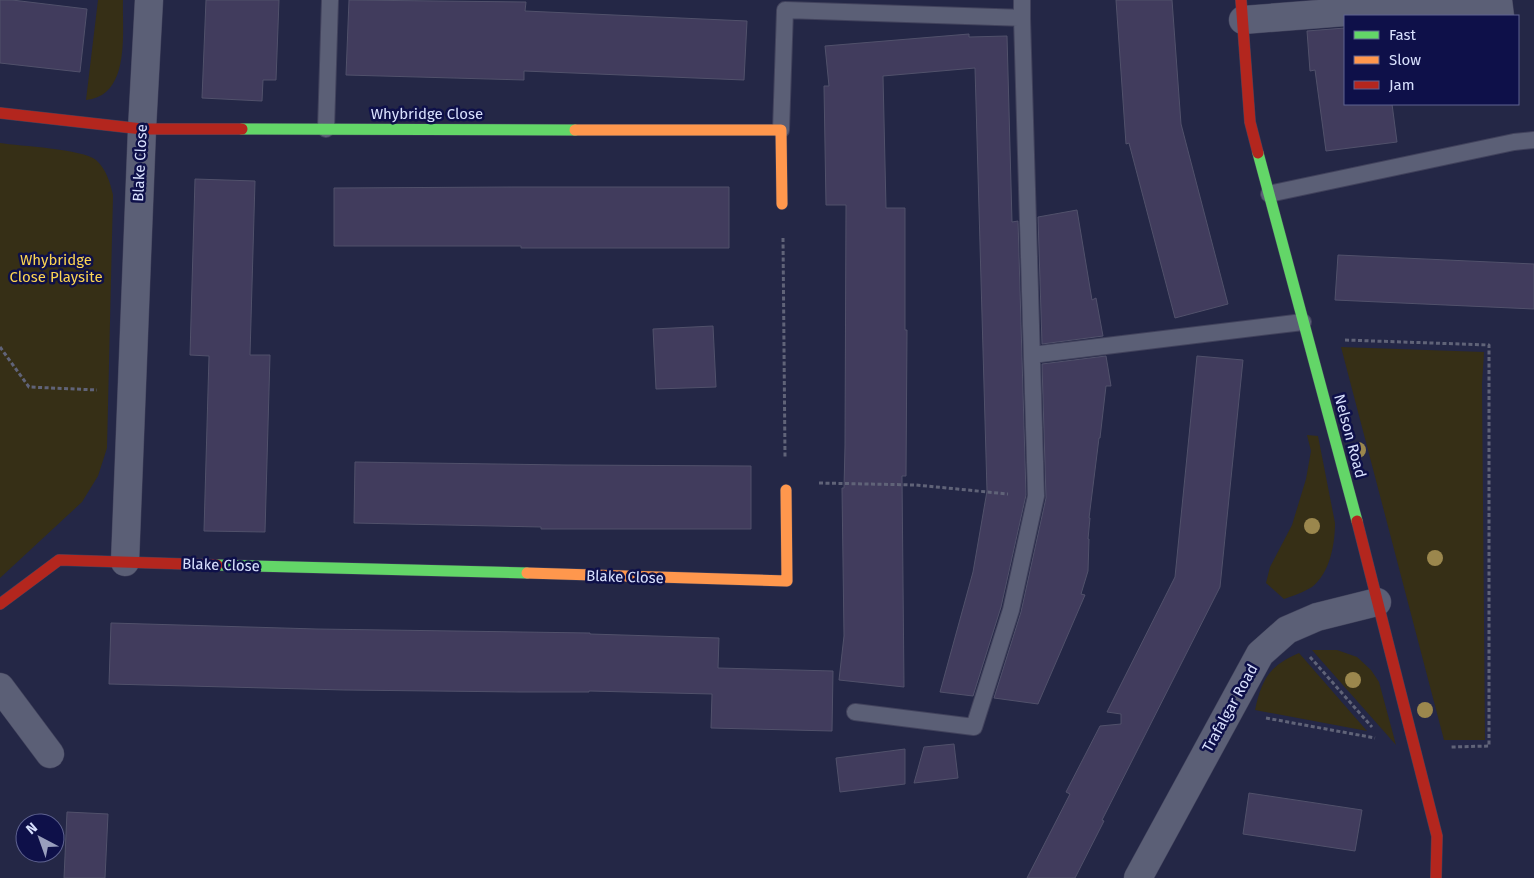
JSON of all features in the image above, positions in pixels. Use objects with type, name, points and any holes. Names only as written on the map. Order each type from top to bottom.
[{"type":"street","name":"Blake Close","points":[[149,0],[125,562],[787,581],[786,486]]},
{"type":"street","points":[[1242,10],[1498,0],[1500,15]]},
{"type":"street","name":"Nelson Road","points":[[1242,10],[1250,122],[1437,836],[1436,878]]},
{"type":"street","name":"Whybridge Close","points":[[0,113],[142,129],[781,130]]},
{"type":"street","points":[[781,130],[782,204]]},
{"type":"street","points":[[0,604],[59,560],[125,562]]},
{"type":"street","name":"Trafalgar Road","points":[[1138,878],[1260,654],[1287,630],[1317,618],[1377,602]]},
{"type":"street","points":[[0,687],[50,754]]},
{"type":"lane","points":[[326,129],[330,0]]},
{"type":"lane","points":[[854,712],[974,726],[1011,610],[1036,496],[1022,0]]},
{"type":"lane","points":[[781,130],[785,10],[1022,18]]},
{"type":"lane","points":[[1269,194],[1514,142],[1534,140]]},
{"type":"lane","points":[[1032,355],[1303,322]]},
{"type":"path","points":[[782,204],[786,486],[916,485],[1036,496]]},
{"type":"path","points":[[1308,339],[1489,345],[1489,746],[1415,748]]},
{"type":"path","points":[[0,347],[29,387],[131,391]]},
{"type":"path","points":[[1287,630],[1377,732]]},
{"type":"path","points":[[1229,711],[1383,739]]},
{"type":"green space","points":[[98,0],[123,0],[123,45],[117,75],[111,87],[100,96],[86,100]]},
{"type":"green space","name":"Whybridge Close Playsite","points":[[0,143],[89,156],[102,167],[113,195],[107,448],[98,476],[82,502],[0,578]]},
{"type":"green space","points":[[1341,347],[1484,352],[1482,384],[1485,740],[1444,740]]},
{"type":"green space","points":[[1307,435],[1318,436],[1335,523],[1334,540],[1327,566],[1318,581],[1309,589],[1284,599],[1266,583],[1270,567],[1292,525],[1306,479],[1311,451]]},
{"type":"green space","points":[[1312,650],[1337,650],[1357,657],[1371,670],[1379,682],[1396,745]]},
{"type":"green space","points":[[1299,653],[1367,731],[1255,710],[1268,675],[1280,663]]},
{"type":"building","points":[[0,0],[87,9],[80,72],[0,63]]},
{"type":"building","points":[[206,0],[279,0],[276,80],[263,80],[262,101],[202,98]]},
{"type":"building","points":[[349,0],[526,2],[525,11],[747,21],[744,80],[524,71],[524,80],[346,75]]},
{"type":"building","points":[[1116,0],[1172,0],[1181,124],[1228,304],[1175,318],[1129,143],[1126,144]]},
{"type":"building","points":[[1344,28],[1344,105],[1392,105],[1397,142],[1326,151],[1315,70],[1310,71],[1307,31]]},
{"type":"building","points":[[969,34],[969,37],[1007,36],[1012,222],[1018,221],[1026,495],[1001,607],[973,696],[940,692],[973,572],[987,491],[975,68],[883,76],[886,208],[905,208],[905,330],[907,330],[906,476],[902,476],[904,687],[839,680],[844,636],[842,488],[844,488],[845,446],[846,205],[826,205],[824,86],[829,86],[825,46]]},
{"type":"building","points":[[195,179],[255,181],[250,355],[270,355],[265,532],[204,531],[209,356],[190,355]]},
{"type":"building","points":[[729,187],[729,248],[334,246],[334,188]]},
{"type":"building","points":[[1077,210],[1092,300],[1096,298],[1103,336],[1042,344],[1038,217]]},
{"type":"building","points":[[1338,255],[1534,264],[1534,309],[1335,300]]},
{"type":"building","points":[[713,326],[716,387],[656,389],[653,329]]},
{"type":"building","points":[[1106,356],[1111,386],[1106,386],[1089,518],[1088,571],[1081,594],[1085,595],[1038,704],[994,698],[1021,612],[1046,498],[1042,364]]},
{"type":"building","points":[[1197,356],[1243,360],[1220,587],[1102,820],[1104,821],[1075,878],[1027,878],[1070,794],[1066,792],[1100,726],[1121,724],[1121,714],[1107,712],[1175,577]]},
{"type":"building","points":[[355,462],[751,466],[751,529],[541,529],[541,527],[354,523]]},
{"type":"building","points":[[111,623],[317,629],[590,633],[719,638],[718,668],[833,671],[832,731],[711,728],[712,694],[589,691],[345,690],[109,684]]},
{"type":"building","points":[[954,744],[958,778],[914,783],[924,747]]},
{"type":"building","points":[[905,749],[905,784],[840,792],[836,758]]},
{"type":"building","points":[[1249,793],[1362,810],[1355,851],[1243,834]]},
{"type":"building","points":[[67,812],[108,814],[105,878],[64,878]]},
{"type":"traffic: fast","points":[[242,129],[575,130]]},
{"type":"traffic: fast","points":[[1258,153],[1357,521]]},
{"type":"traffic: fast","points":[[217,565],[527,573]]},
{"type":"traffic: slow","points":[[575,130],[781,130],[782,204]]},
{"type":"traffic: slow","points":[[527,573],[787,581],[786,490]]},
{"type":"traffic: jam","points":[[1241,0],[1250,122],[1258,153]]},
{"type":"traffic: jam","points":[[0,113],[142,129],[242,129]]},
{"type":"traffic: jam","points":[[1357,521],[1437,836],[1436,878]]},
{"type":"traffic: jam","points":[[0,604],[59,560],[217,565]]}]
